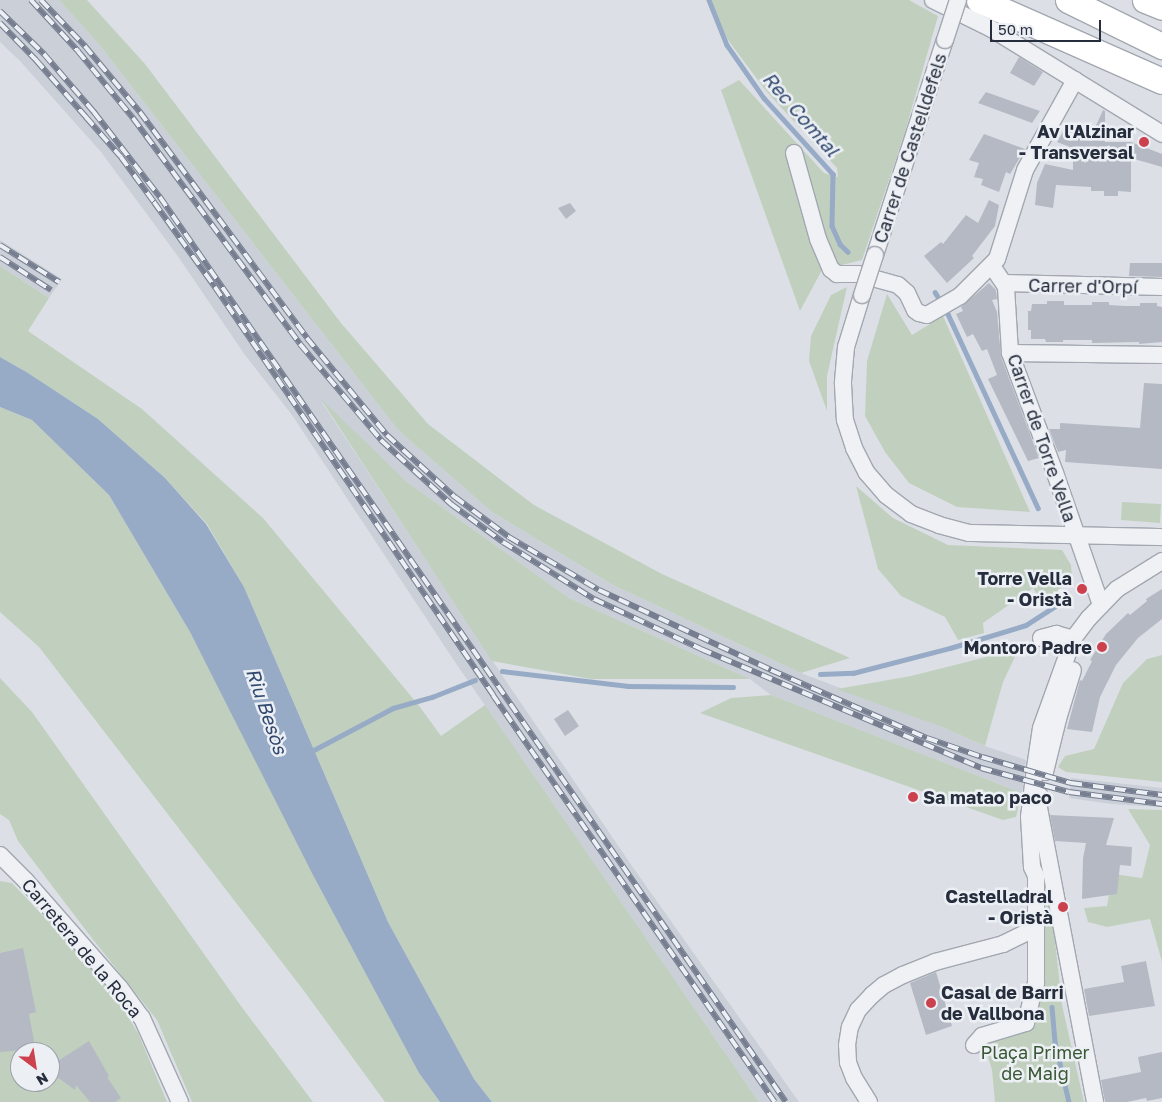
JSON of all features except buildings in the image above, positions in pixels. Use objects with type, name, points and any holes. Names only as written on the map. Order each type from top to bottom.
[{"type":"highway","points":[[979,0],[1162,82]]},
{"type":"highway","points":[[1068,0],[1162,46]]},
{"type":"highway","points":[[1145,0],[1162,8]]},
{"type":"street","points":[[933,0],[990,28],[1162,134]]},
{"type":"street","name":"Carrer de Castelldefels","points":[[958,0],[846,347],[843,384],[845,420],[854,448],[866,473],[886,495],[911,514],[939,525],[969,533],[1162,537]]},
{"type":"street","points":[[794,153],[818,239],[834,272],[858,274],[898,285],[907,293],[919,314],[927,314],[944,306],[970,287],[992,266],[1000,253],[1025,170],[1075,80]]},
{"type":"street","points":[[992,266],[1004,283]]},
{"type":"street","name":"Carrer d'Orpí","points":[[1004,283],[1162,287]]},
{"type":"street","name":"Carrer de Torre Vella","points":[[1004,283],[1010,353],[1055,473],[1075,535],[1101,605]]},
{"type":"street","points":[[1010,353],[1162,354]]},
{"type":"street","points":[[974,1045],[982,1036],[1026,1023],[1036,983],[1036,876],[1032,867],[1029,817],[1041,728],[1073,639],[1117,589],[1162,561]]},
{"type":"street","points":[[1041,638],[1056,634],[1073,639]]},
{"type":"street","points":[[1073,639],[1075,664],[1048,757],[1039,808],[1095,1102]]},
{"type":"street","points":[[1036,876],[1048,854]]},
{"type":"street","name":"Carretera de la Roca","points":[[0,855],[26,881],[120,988],[142,1018],[180,1102]]},
{"type":"street","points":[[869,1102],[854,1078],[848,1062],[847,1045],[850,1027],[858,1010],[884,985],[935,962],[1002,944],[1036,928]]},
{"type":"shaded area","points":[[0,0],[59,0],[98,43],[398,430],[492,512],[613,585],[801,673],[942,727],[985,746],[1026,760],[1022,793],[771,695],[750,679],[569,598],[407,482],[321,401],[510,687],[632,866],[799,1102],[759,1102],[455,662],[292,415],[245,355],[177,255],[101,152],[20,61],[0,42]]},
{"type":"shaded area","points":[[0,240],[62,279],[49,298],[0,266]]},
{"type":"shaded area","points":[[1071,778],[1162,788],[1162,807],[1111,804],[1069,798]]},
{"type":"green space","points":[[59,0],[87,0],[145,64],[341,323],[428,424],[534,505],[662,574],[850,658],[801,673],[613,585],[492,512],[398,430],[98,43]]},
{"type":"green space","points":[[708,0],[909,0],[938,16],[905,132],[862,260],[822,270],[800,311],[721,90],[739,80],[824,173],[838,177],[837,168],[766,91],[728,40]]},
{"type":"green space","points":[[0,266],[49,298],[28,331],[142,409],[263,518],[420,707],[441,736],[485,705],[759,1102],[492,1102],[474,1079],[388,922],[244,587],[207,524],[165,478],[98,419],[0,357]]},
{"type":"green space","points":[[847,287],[827,376],[827,411],[809,361],[811,336],[831,295]]},
{"type":"green space","points":[[887,294],[912,335],[943,316],[1030,512],[957,507],[909,483],[885,452],[865,416],[867,361]]},
{"type":"green space","points":[[320,398],[407,482],[569,598],[750,679],[591,679],[492,661]]},
{"type":"green space","points":[[0,407],[32,420],[109,495],[190,632],[419,1073],[440,1102],[385,1102],[304,991],[39,647],[0,612]]},
{"type":"green space","points":[[856,486],[893,518],[948,545],[1062,550],[1071,565],[1072,578],[1043,604],[1033,588],[983,623],[984,633],[958,640],[945,617],[901,596],[878,569]]},
{"type":"green space","points":[[1122,502],[1161,504],[1160,523],[1121,520]]},
{"type":"green space","points":[[1014,650],[1015,657],[1003,682],[985,746],[942,727],[837,689],[911,676]]},
{"type":"green space","points":[[1162,655],[1162,782],[1066,772],[1058,767],[1065,756],[1094,749],[1123,683],[1147,659]]},
{"type":"green space","points":[[0,678],[32,712],[241,1006],[313,1102],[192,1102],[157,1020],[18,841],[9,820],[0,814]]},
{"type":"green space","points":[[771,695],[1022,793],[1016,817],[1003,820],[700,713],[731,698]]},
{"type":"green space","points":[[1128,809],[1162,810],[1162,962],[1150,919],[1107,927],[1088,922],[1084,908],[1107,906],[1113,874],[1142,878],[1150,845]]},
{"type":"green space","points":[[0,881],[12,883],[92,967],[122,1007],[138,1033],[167,1102],[0,1102]]},
{"type":"green space","name":"Plaça Primer de Maig","points":[[1045,885],[1049,885],[1062,1005],[1084,1102],[995,1102],[992,1070],[983,1040],[1035,1011],[1044,994]]},
{"type":"water","name":"Riu Besòs","points":[[0,357],[98,419],[165,478],[206,524],[244,587],[388,922],[474,1079],[492,1102],[440,1102],[419,1073],[313,875],[190,632],[109,495],[32,420],[0,407]]},
{"type":"waterway","name":"Rec Comtal","points":[[709,0],[727,45],[764,98],[833,174],[832,226],[840,244],[848,252]]},
{"type":"waterway","name":"Rec Comtal","points":[[935,292],[948,314],[1038,508]]},
{"type":"waterway","points":[[820,674],[853,673],[950,648],[1026,625],[1057,605]]},
{"type":"waterway","points":[[502,671],[628,686],[733,687]]},
{"type":"waterway","points":[[310,752],[393,708],[432,697],[475,680]]},
{"type":"waterway","name":"Rec Comtal","points":[[1052,1007],[1055,1042],[1069,1102]]},
{"type":"railway","points":[[31,0],[78,51],[133,118],[300,344],[381,440],[451,504],[503,542],[594,599],[701,649],[981,768],[1069,792],[1162,804]]},
{"type":"railway","points":[[41,0],[85,46],[140,112],[307,338],[387,435],[455,497],[509,537],[599,590],[771,670],[927,738],[982,757],[1071,783],[1162,795]]},
{"type":"railway","points":[[0,11],[44,54],[94,112],[160,197],[786,1102]]},
{"type":"railway","points":[[0,23],[36,60],[121,157],[154,202],[215,287],[493,695],[775,1102]]},
{"type":"railway","points":[[0,245],[59,282]]},
{"type":"railway","points":[[0,257],[51,290]]},
{"type":"place","name":"Av l'Alzinar - Transversal","points":[[1144,142]]},
{"type":"place","name":"Torre Vella - Oristà","points":[[1082,589]]},
{"type":"place","name":"Montoro Padre","points":[[1102,647]]},
{"type":"place","name":"Sa matao paco","points":[[913,797]]},
{"type":"place","name":"Castelladral - Oristà","points":[[1063,907]]},
{"type":"place","name":"Casal de Barri de Vallbona","points":[[931,1003]]}]
